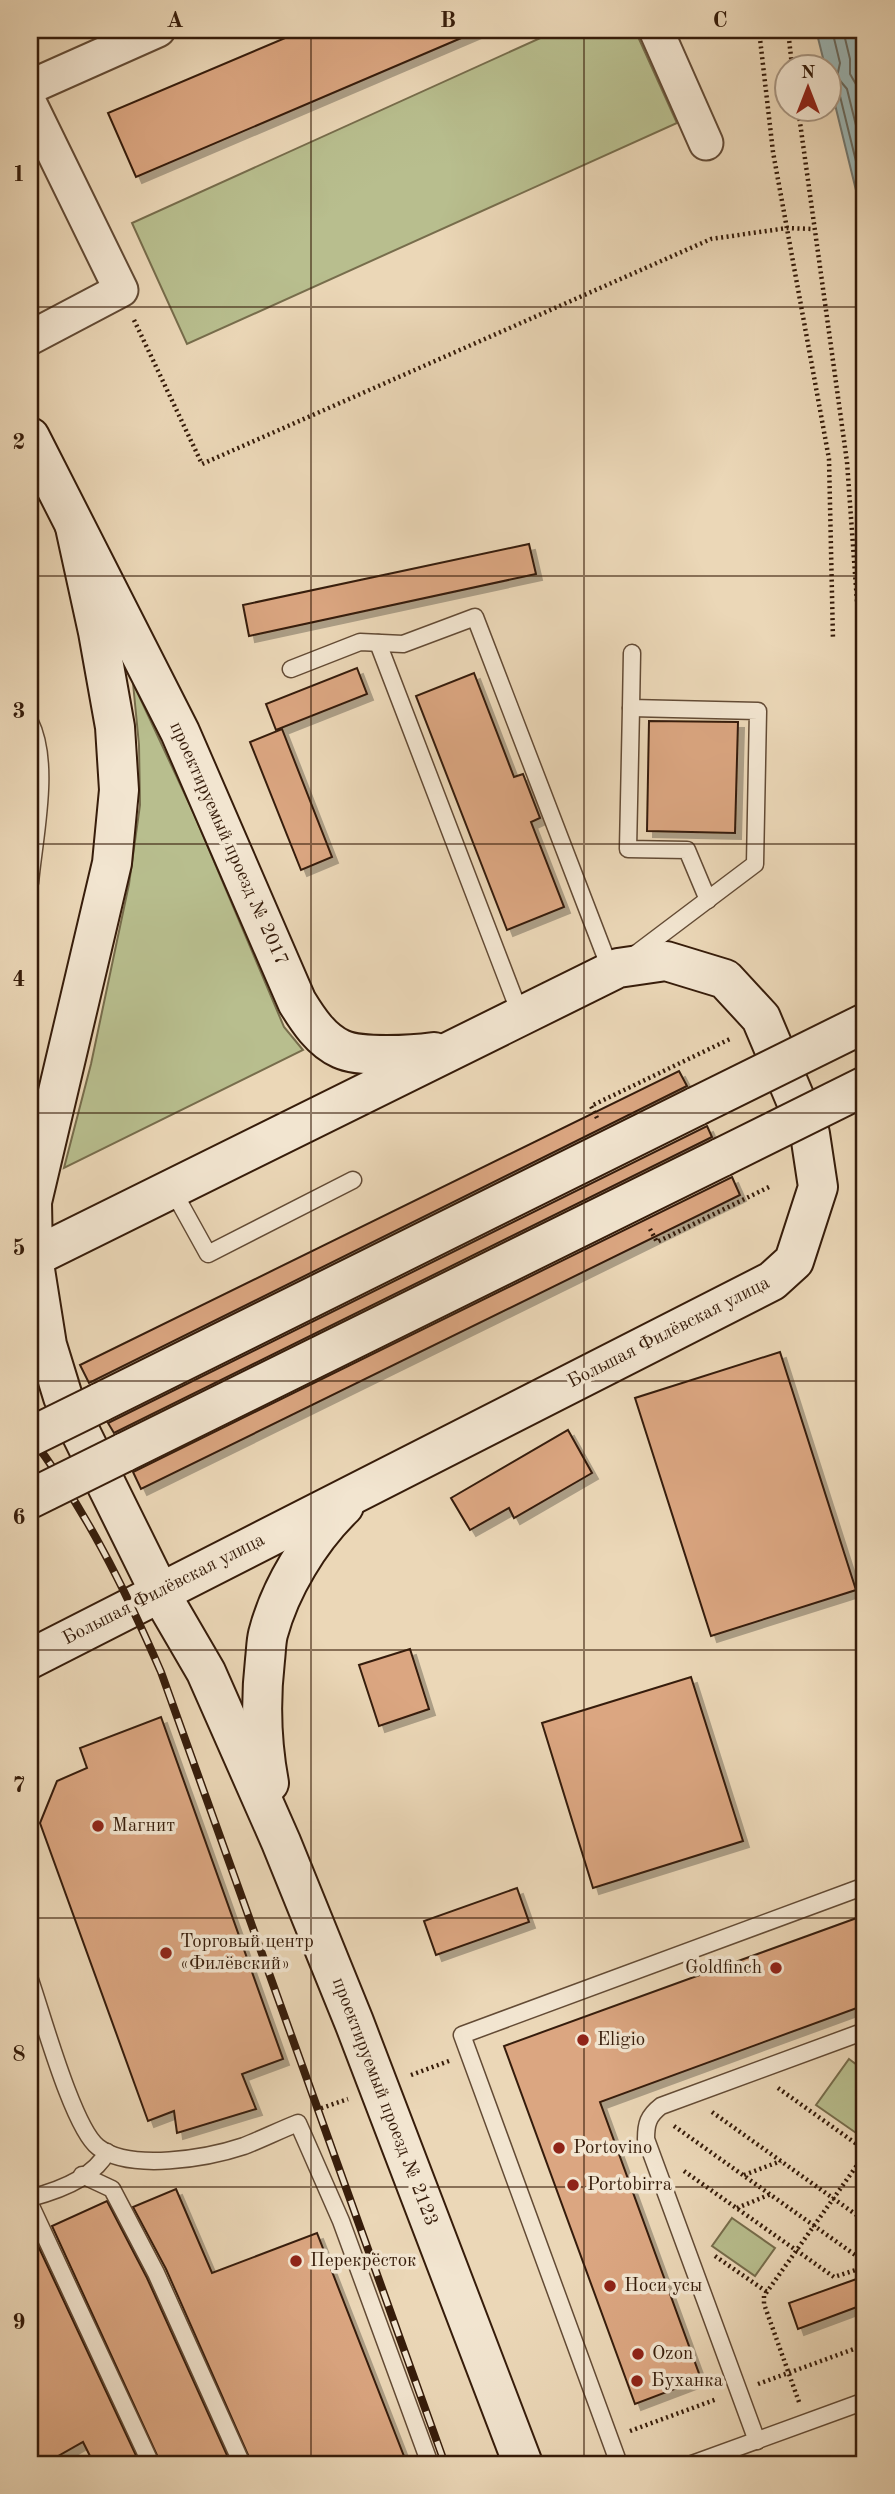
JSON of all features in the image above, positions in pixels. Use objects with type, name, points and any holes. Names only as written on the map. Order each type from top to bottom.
[{"type":"street","points":[[30,87],[158,30]]},
{"type":"street","points":[[656,30],[706,143]]},
{"type":"street","points":[[30,104],[121,290],[30,338]]},
{"type":"street","name":"проектируемый проезд № 2017","points":[[30,437],[180,732],[297,1002],[313,1028],[342,1050],[385,1056],[417,1055],[453,1049]]},
{"type":"street","name":"проектируемый проезд № 2017","points":[[75,527],[115,727],[119,790],[112,863],[32,1202],[32,1258],[47,1345],[81,1400]]},
{"type":"street","name":"Большая Филёвская улица","points":[[30,1658],[772,1281],[794,1261],[818,1187],[810,1134],[761,1018],[725,979],[666,961],[615,969],[32,1258]]},
{"type":"street","points":[[30,1437],[81,1400],[865,1023]]},
{"type":"street","points":[[30,1499],[865,1086]]},
{"type":"street","points":[[30,1353],[81,1400]]},
{"type":"street","name":"проектируемый проезд № 2123","points":[[81,1400],[160,1593],[206,1672],[281,1842],[359,2035],[523,2464]]},
{"type":"street","points":[[281,1842],[262,1747],[261,1693],[268,1634],[302,1557],[329,1520],[361,1490]]},
{"type":"lane","points":[[291,669],[360,642],[403,644],[475,617],[615,969],[755,864],[758,710],[631,708]]},
{"type":"lane","points":[[378,643],[521,1016]]},
{"type":"lane","points":[[632,653],[628,849],[687,850],[708,900]]},
{"type":"lane","points":[[30,722],[40,760],[30,883]]},
{"type":"lane","points":[[172,1189],[208,1254],[353,1180]]},
{"type":"lane","points":[[619,2464],[462,2035],[865,1886]]},
{"type":"lane","points":[[30,1980],[73,2108],[96,2146],[118,2159],[156,2161],[202,2155],[244,2146],[299,2123],[341,2221],[430,2464]]},
{"type":"lane","points":[[757,2441],[646,2139],[646,2124],[660,2106],[865,2031]]},
{"type":"lane","points":[[30,2198],[55,2191],[101,2164],[107,2152]]},
{"type":"lane","points":[[82,2175],[112,2189],[156,2273],[242,2464]]},
{"type":"lane","points":[[30,2204],[151,2464]]},
{"type":"lane","points":[[692,2464],[865,2401]]},
{"type":"path","points":[[759,30],[773,152],[829,459],[833,640]]},
{"type":"path","points":[[788,30],[791,52]]},
{"type":"path","points":[[800,122],[847,462],[860,643]]},
{"type":"path","points":[[121,290],[202,464],[711,239],[787,228],[813,229]]},
{"type":"path","points":[[598,1120],[591,1106],[733,1037]]},
{"type":"path","points":[[650,1229],[657,1242],[771,1186]]},
{"type":"path","points":[[754,2072],[865,2152],[764,2296],[764,2304],[807,2422]]},
{"type":"path","points":[[689,2095],[865,2221]]},
{"type":"path","points":[[653,2112],[865,2262]]},
{"type":"path","points":[[649,2147],[834,2277],[865,2267]]},
{"type":"path","points":[[743,2175],[781,2161]]},
{"type":"path","points":[[736,2208],[771,2194]]},
{"type":"path","points":[[680,2231],[766,2292]]},
{"type":"green space","points":[[558,30],[635,30],[677,123],[187,344],[132,223]]},
{"type":"green space","points":[[133,683],[194,814],[284,1027],[303,1050],[64,1168],[91,1064],[129,884],[140,805],[139,745]]},
{"type":"green space","points":[[849,2059],[865,2071],[865,2127],[859,2135],[816,2105]]},
{"type":"green space","points":[[732,2218],[775,2248],[755,2276],[712,2246]]},
{"type":"water","points":[[816,30],[865,30],[865,227],[839,122],[842,122],[842,52],[822,52]]},
{"type":"building","points":[[304,30],[480,30],[136,177],[108,113]]},
{"type":"building","points":[[529,544],[536,574],[249,636],[243,605]]},
{"type":"building","points":[[357,668],[367,694],[276,730],[266,704]]},
{"type":"building","points":[[474,673],[514,777],[523,774],[540,818],[531,822],[564,907],[507,930],[416,696]]},
{"type":"building","points":[[649,721],[738,722],[735,833],[647,831]]},
{"type":"building","points":[[282,729],[332,857],[301,870],[250,742]]},
{"type":"building","points":[[679,1071],[687,1086],[89,1383],[80,1365]]},
{"type":"building","points":[[707,1126],[712,1137],[114,1433],[108,1423]]},
{"type":"building","points":[[732,1177],[740,1195],[141,1489],[133,1472]]},
{"type":"building","points":[[780,1352],[856,1590],[711,1636],[635,1398]]},
{"type":"building","points":[[568,1430],[592,1473],[514,1518],[509,1508],[470,1530],[451,1498]]},
{"type":"building","points":[[410,1649],[429,1709],[379,1726],[359,1665]]},
{"type":"building","points":[[691,1677],[743,1841],[593,1888],[542,1723]]},
{"type":"building","name":"Торговый центр «Филёвский»","points":[[161,1717],[283,2059],[242,2074],[256,2109],[177,2133],[174,2111],[148,2121],[40,1823],[57,1781],[87,1768],[80,1748]]},
{"type":"building","points":[[517,1888],[529,1922],[436,1955],[424,1921]]},
{"type":"building","points":[[865,1915],[865,2005],[600,2102],[701,2379],[635,2404],[504,2046]]},
{"type":"building","points":[[176,2189],[212,2273],[317,2233],[407,2464],[252,2464],[166,2269],[133,2207]]},
{"type":"building","points":[[107,2201],[147,2278],[231,2464],[161,2464],[52,2226]]},
{"type":"building","points":[[33,2235],[140,2464],[94,2464],[83,2442],[44,2464],[30,2464],[30,2237]]},
{"type":"building","points":[[865,2276],[865,2304],[798,2329],[789,2303]]},
{"type":"railway","points":[[30,1436],[69,1492],[103,1550],[161,1672],[445,2464]]},
{"type":"place","name":"Магнит","points":[[98,1826]]},
{"type":"place","name":"Торговый центр «Филёвский»","points":[[166,1953]]},
{"type":"place","name":"Goldfinch","points":[[776,1968]]},
{"type":"place","name":"Eligio","points":[[583,2040]]},
{"type":"place","name":"Portovino","points":[[559,2148]]},
{"type":"place","name":"Portobirra","points":[[573,2185]]},
{"type":"place","name":"Перекрёсток","points":[[296,2261]]},
{"type":"place","name":"Носи усы","points":[[610,2286]]},
{"type":"place","name":"Ozon","points":[[638,2354]]},
{"type":"place","name":"Буханка","points":[[637,2381]]}]
